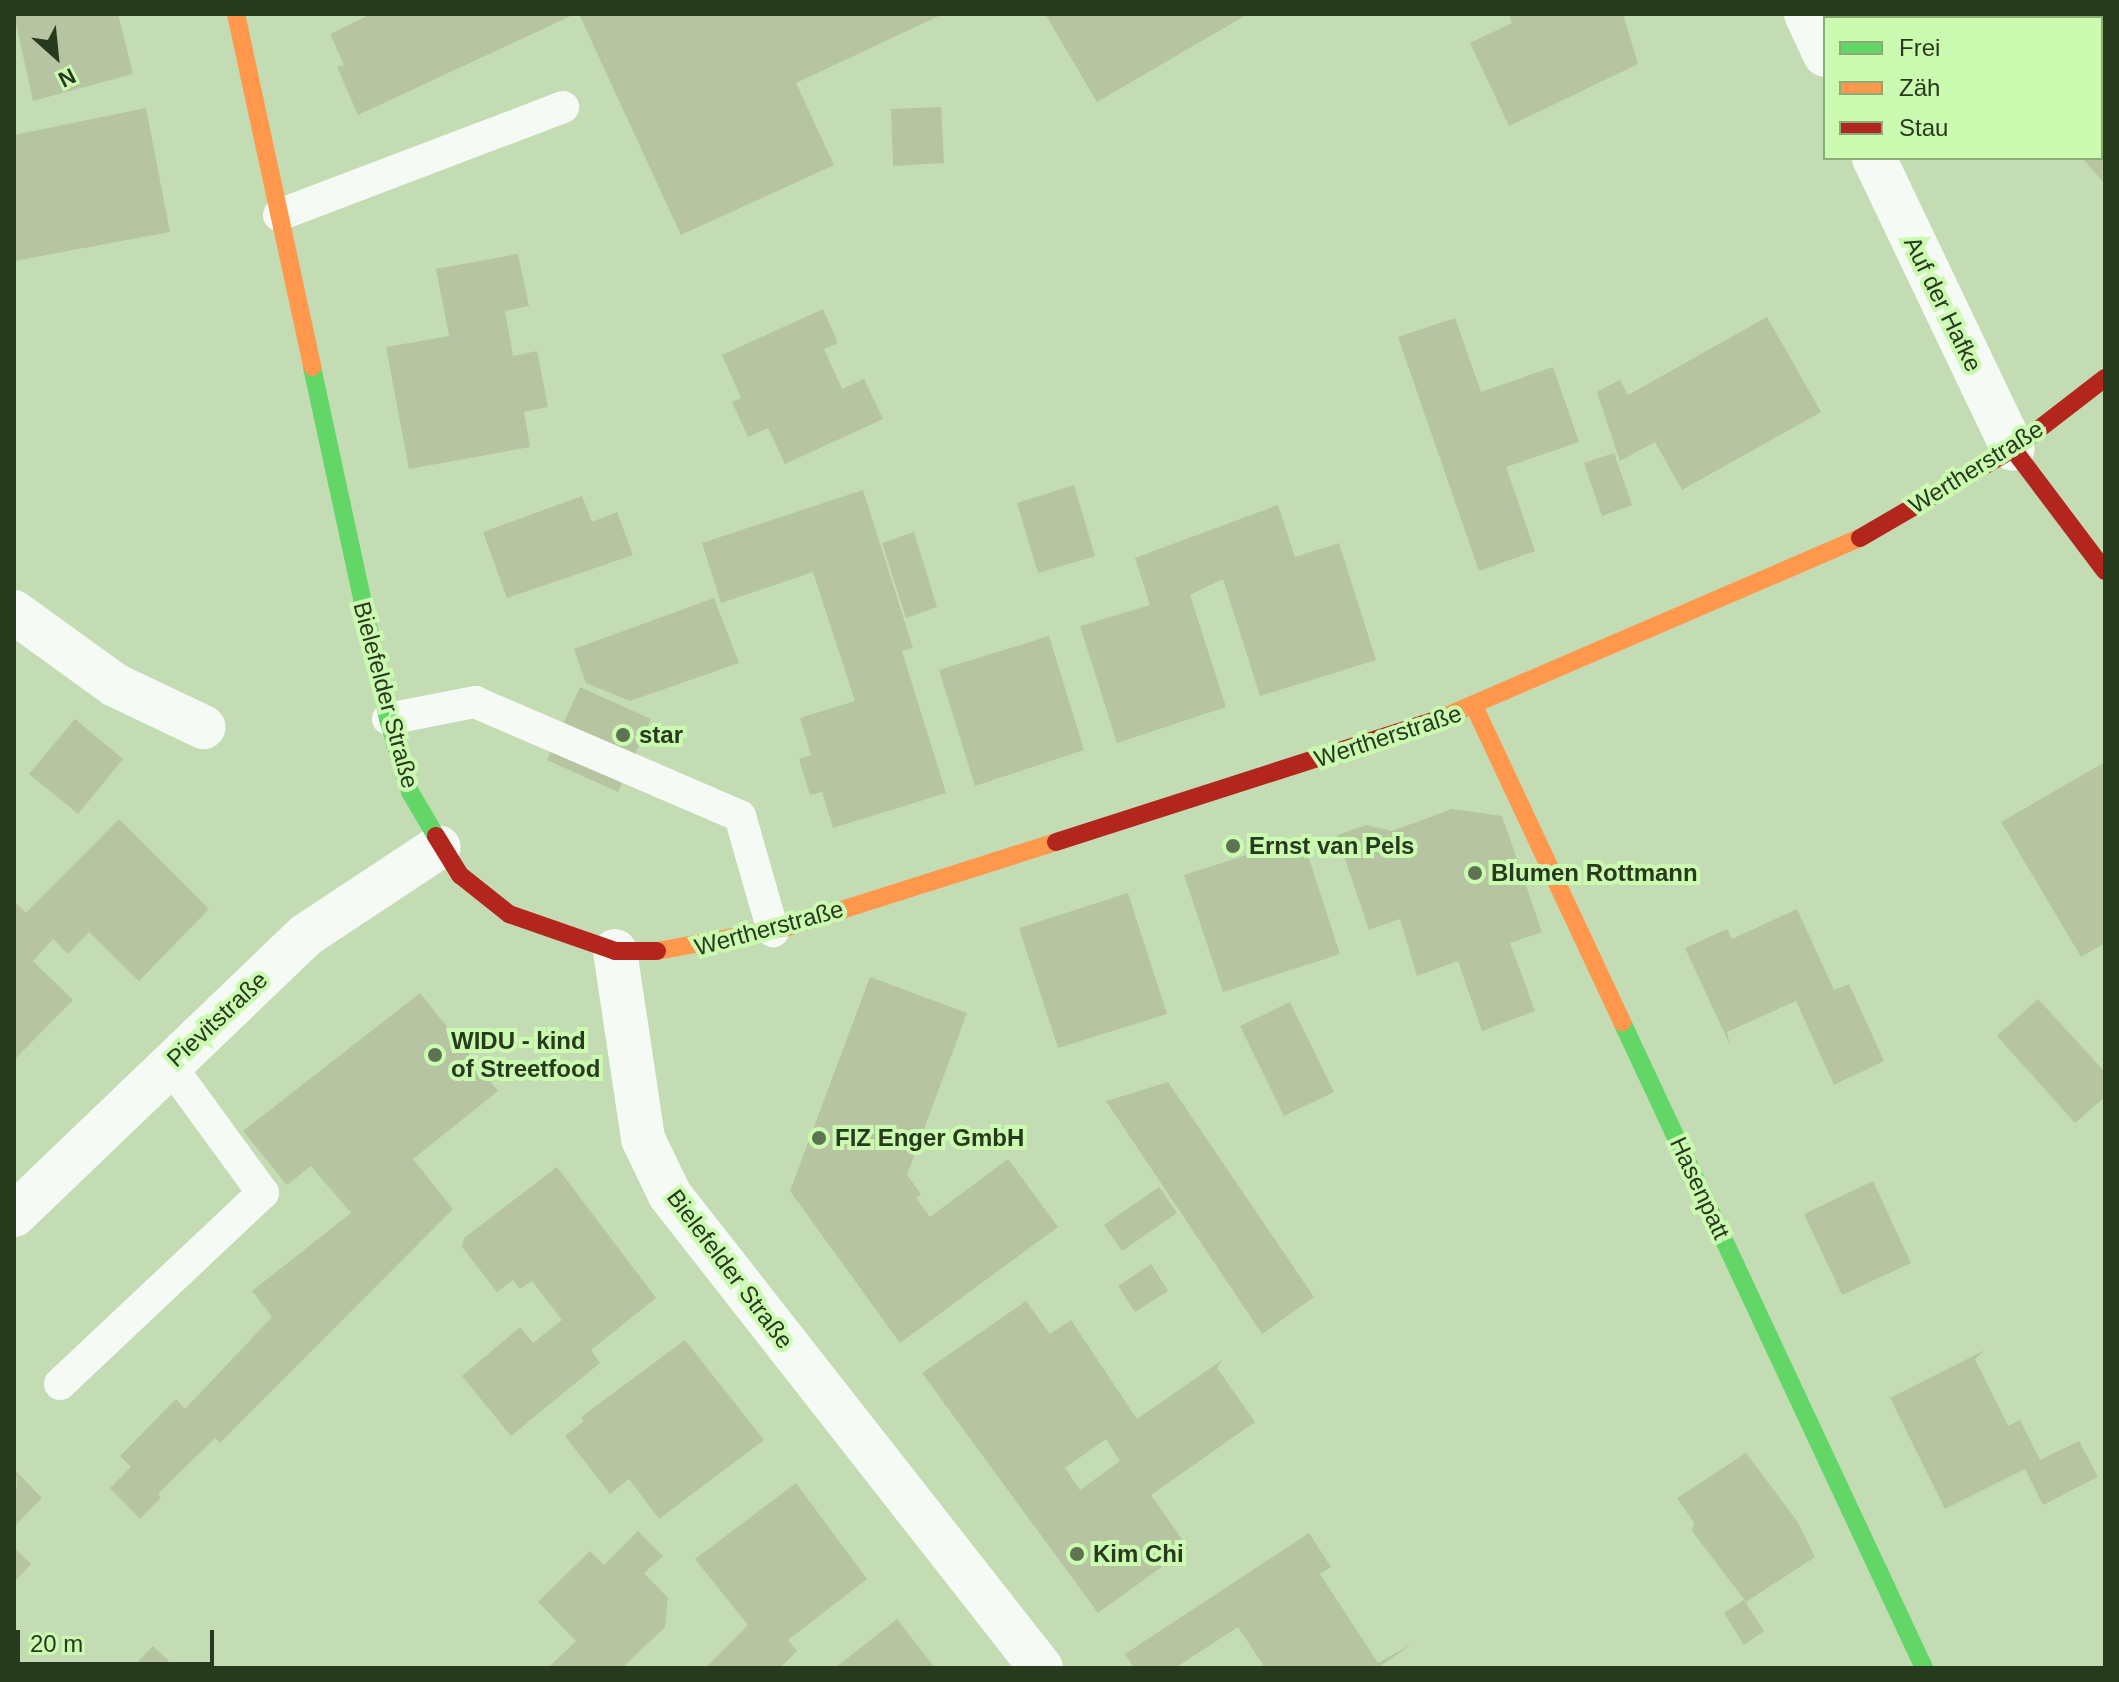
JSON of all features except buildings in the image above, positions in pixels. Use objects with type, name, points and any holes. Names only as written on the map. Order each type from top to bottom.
[{"type":"main road","name":"Bielefelder Straße","points":[[236,14],[388,719],[410,792],[439,847],[460,875],[509,914],[615,951]]},
{"type":"main road","name":"Wertherstraße","points":[[615,951],[679,951],[773,931],[1475,708],[1864,536],[2013,449],[2105,378]]},
{"type":"main road","points":[[2013,449],[2105,571]]},
{"type":"main road","name":"Hasenpatt","points":[[1475,708],[1924,1668]]},
{"type":"street","points":[[1806,14],[1823,51]]},
{"type":"street","name":"Auf der Hafke","points":[[1875,160],[2013,449]]},
{"type":"street","points":[[14,612],[115,685],[203,727]]},
{"type":"street","name":"Pievitstraße","points":[[14,1215],[306,935],[439,847]]},
{"type":"street","name":"Bielefelder Straße","points":[[615,951],[643,1139],[670,1195],[1041,1668]]},
{"type":"lane","points":[[279,215],[563,107]]},
{"type":"lane","points":[[388,719],[475,702],[740,816],[773,931]]},
{"type":"lane","points":[[60,1384],[263,1193],[169,1064]]},
{"type":"traffic: fast","points":[[312,367],[388,719],[410,792],[436,836]]},
{"type":"traffic: fast","points":[[1622,1022],[1924,1668]]},
{"type":"traffic: slow","points":[[236,14],[312,367]]},
{"type":"traffic: slow","points":[[1437,720],[1860,538]]},
{"type":"traffic: slow","points":[[1475,708],[1622,1022]]},
{"type":"traffic: slow","points":[[657,951],[788,927],[1056,842]]},
{"type":"traffic: jam","points":[[1860,538],[2013,449],[2105,378]]},
{"type":"traffic: jam","points":[[2013,449],[2105,571]]},
{"type":"traffic: jam","points":[[1056,842],[1437,720]]},
{"type":"traffic: jam","points":[[436,836],[460,875],[509,914],[615,951],[657,951]]},
{"type":"place","name":"star","points":[[623,735]]},
{"type":"place","name":"Ernst van Pels","points":[[1233,846]]},
{"type":"place","name":"Blumen Rottmann","points":[[1475,873]]},
{"type":"place","name":"WIDU - kind of Streetfood","points":[[435,1055]]},
{"type":"place","name":"FIZ Enger GmbH","points":[[819,1138]]},
{"type":"place","name":"Kim Chi","points":[[1077,1554]]}]
